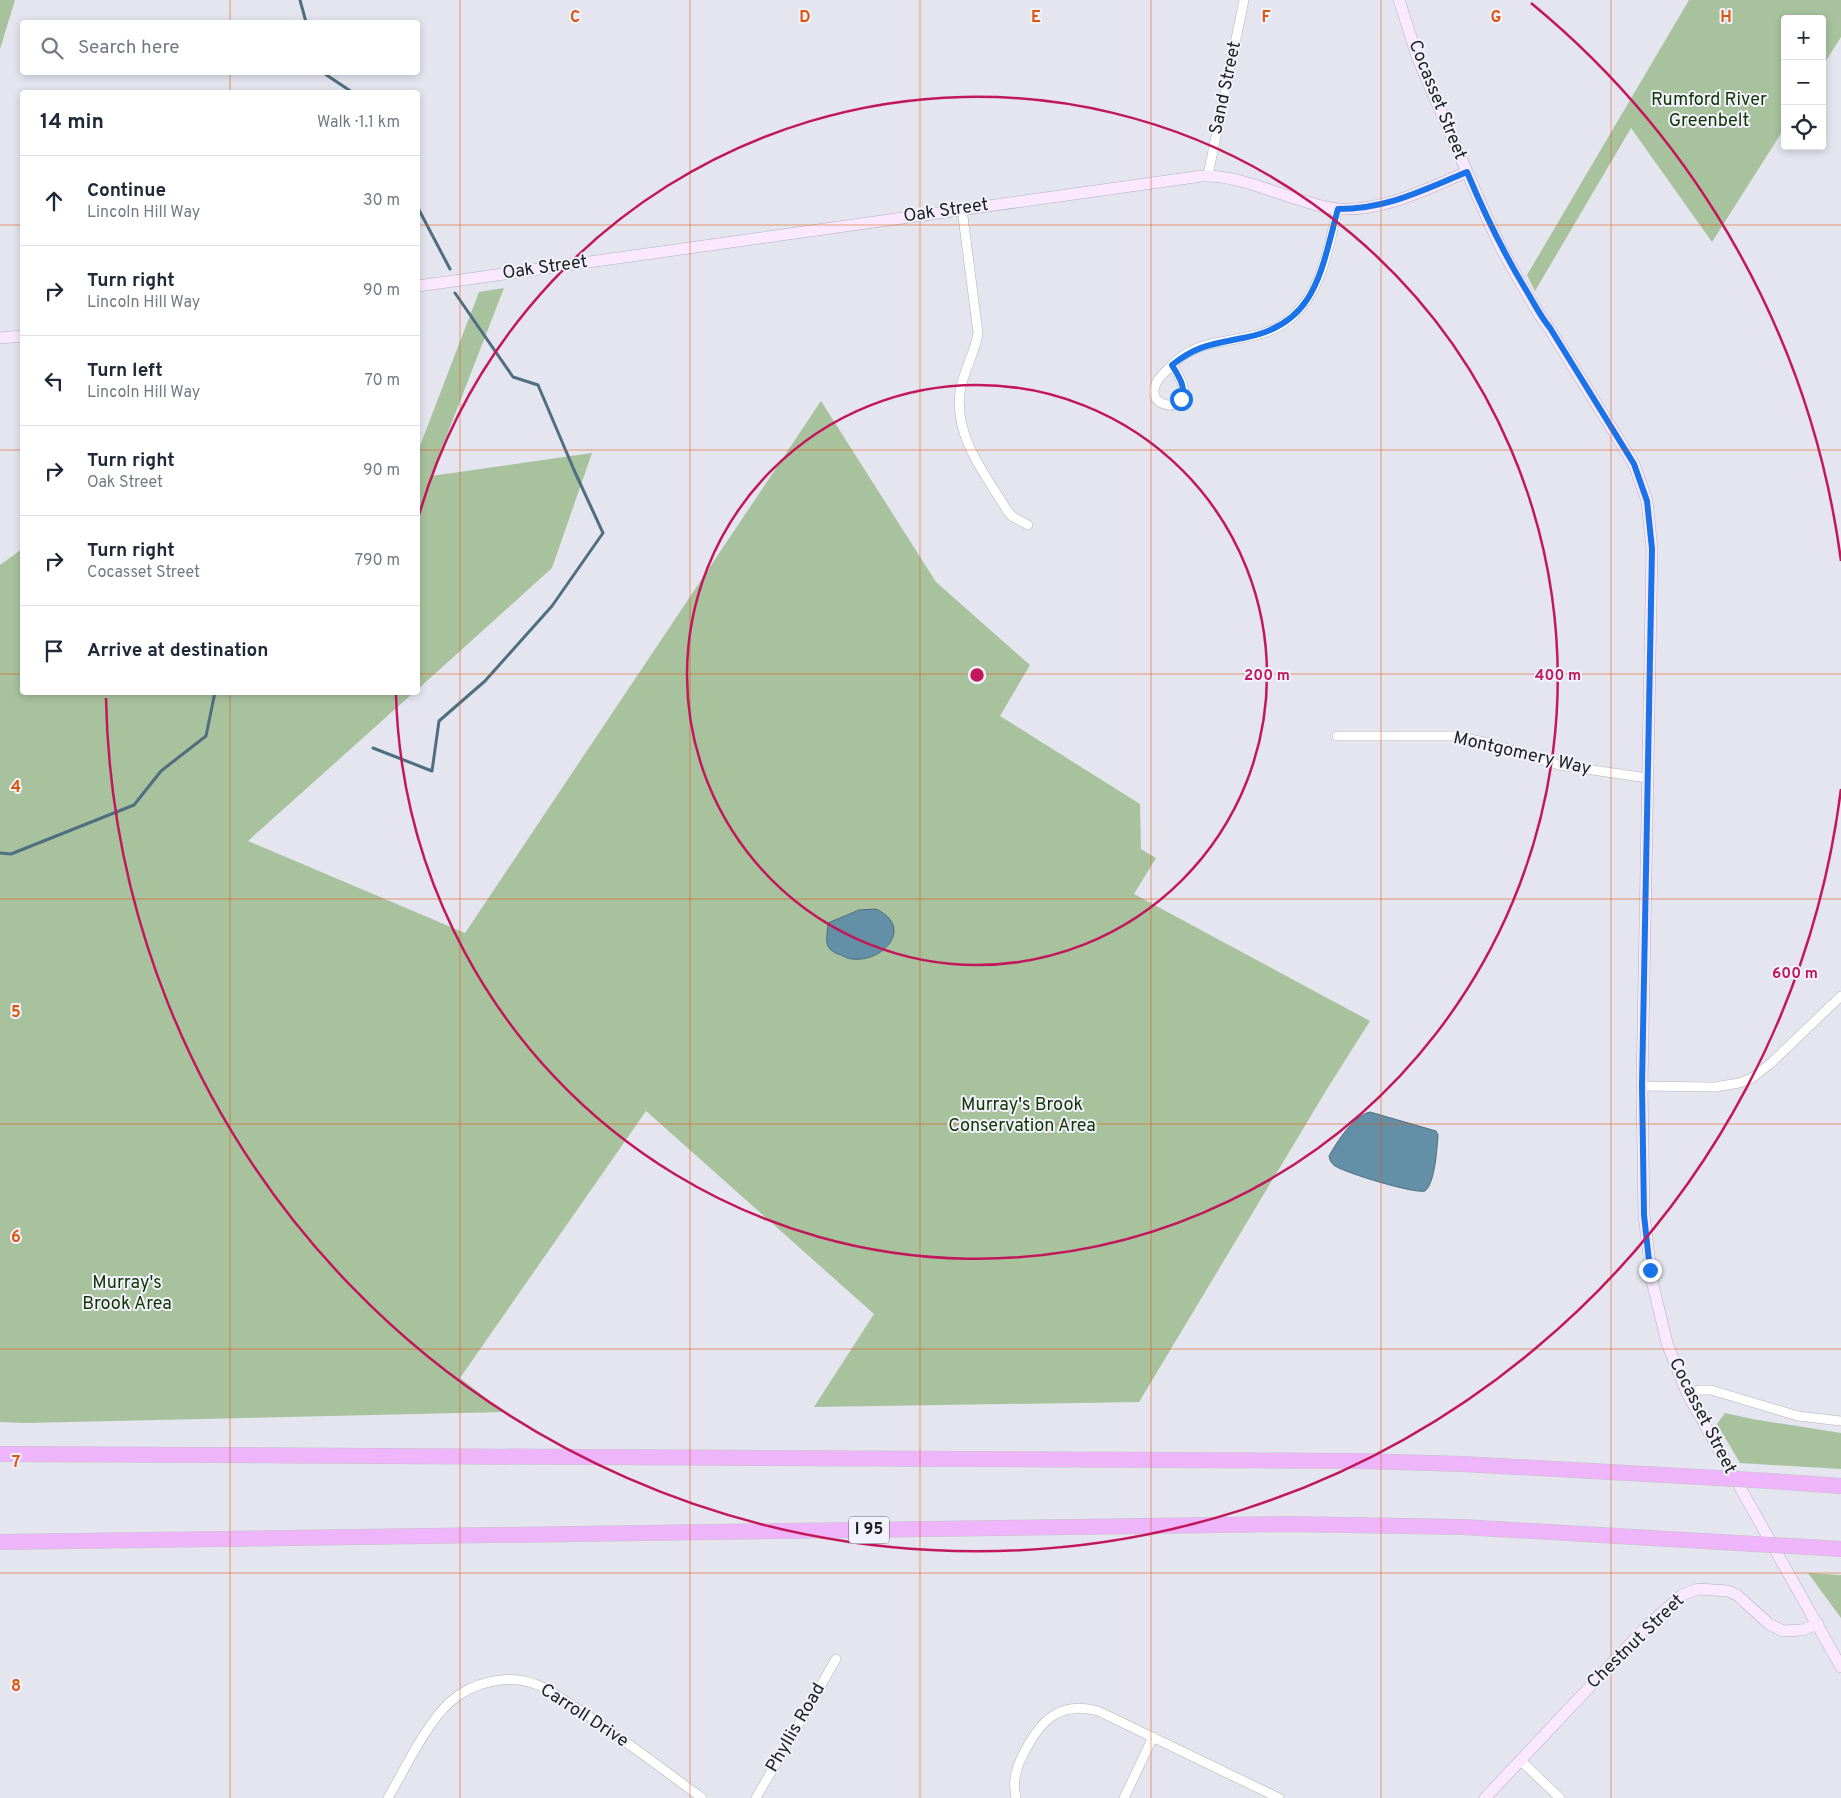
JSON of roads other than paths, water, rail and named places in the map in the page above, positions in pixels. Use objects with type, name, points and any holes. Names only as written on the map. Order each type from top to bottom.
[{"type":"highway","points":[[0,1454],[1359,1461],[1507,1466],[1841,1486]]},
{"type":"highway","name":"I 95","points":[[0,1542],[1323,1524],[1498,1529],[1841,1549]]},
{"type":"main road","name":"Cocasset Street","points":[[1399,0],[1418,59],[1502,248],[1539,314],[1550,328],[1634,464],[1644,489],[1652,549],[1642,1086],[1643,1193],[1647,1250],[1664,1334],[1674,1364],[1687,1393],[1702,1423],[1841,1667]]},
{"type":"main road","name":"Oak Street","points":[[420,286],[1208,176],[1237,180],[1314,204],[1338,209],[1367,208],[1394,202],[1467,172]]},
{"type":"main road","points":[[0,338],[20,336]]},
{"type":"main road","name":"Chestnut Street","points":[[1484,1798],[1647,1626],[1674,1601],[1692,1590],[1728,1590],[1737,1595],[1769,1624],[1783,1631],[1802,1630],[1818,1624]]},
{"type":"street","name":"Sand Street","points":[[1208,176],[1244,0]]},
{"type":"street","points":[[962,209],[978,333],[975,349],[966,370],[960,392],[962,427],[974,456],[1008,512],[1028,525]]},
{"type":"street","points":[[1172,365],[1198,348],[1261,334],[1278,327],[1294,316],[1306,302],[1316,285],[1338,209]]},
{"type":"street","name":"Montgomery Way","points":[[1337,736],[1456,736],[1488,743],[1559,765],[1647,778]]},
{"type":"street","points":[[1642,1086],[1714,1087],[1739,1083],[1752,1078],[1771,1063],[1841,996]]},
{"type":"street","points":[[1687,1393],[1711,1390],[1798,1416],[1841,1420]]},
{"type":"street","name":"Phyllis Road","points":[[756,1798],[836,1659]]},
{"type":"street","name":"Carroll Drive","points":[[388,1798],[425,1734],[448,1703],[470,1688],[509,1679],[536,1684],[555,1695],[592,1718],[702,1798]]},
{"type":"street","points":[[1016,1798],[1014,1780],[1019,1761],[1035,1732],[1042,1724],[1058,1713],[1088,1708],[1098,1711],[1279,1798]]},
{"type":"street","points":[[1124,1798],[1153,1737]]},
{"type":"street","points":[[1520,1760],[1560,1798]]},
{"type":"water","points":[[876,909],[887,916],[893,925],[894,934],[884,950],[864,959],[852,959],[830,949],[827,941],[828,923],[859,910]]},
{"type":"water","points":[[1370,1112],[1436,1131],[1438,1135],[1435,1165],[1431,1181],[1425,1191],[1380,1182],[1342,1169],[1330,1161],[1329,1156],[1341,1137],[1352,1124],[1364,1114]]},
{"type":"waterway","points":[[300,0],[305,20]]},
{"type":"waterway","points":[[326,75],[349,90]]},
{"type":"waterway","points":[[420,212],[450,269]]},
{"type":"waterway","points":[[373,748],[432,771],[439,721],[485,681],[552,606],[603,533],[538,385],[513,377],[455,293]]},
{"type":"waterway","points":[[0,853],[11,854],[134,805],[161,771],[206,736],[214,695]]},
{"type":"park label","name":"Rumford River Greenbelt","points":[[1709,110]]},
{"type":"park label","name":"Murray's Brook Conservation Area","points":[[1022,1115]]},
{"type":"park label","name":"Murray's Brook Area","points":[[127,1294]]}]
